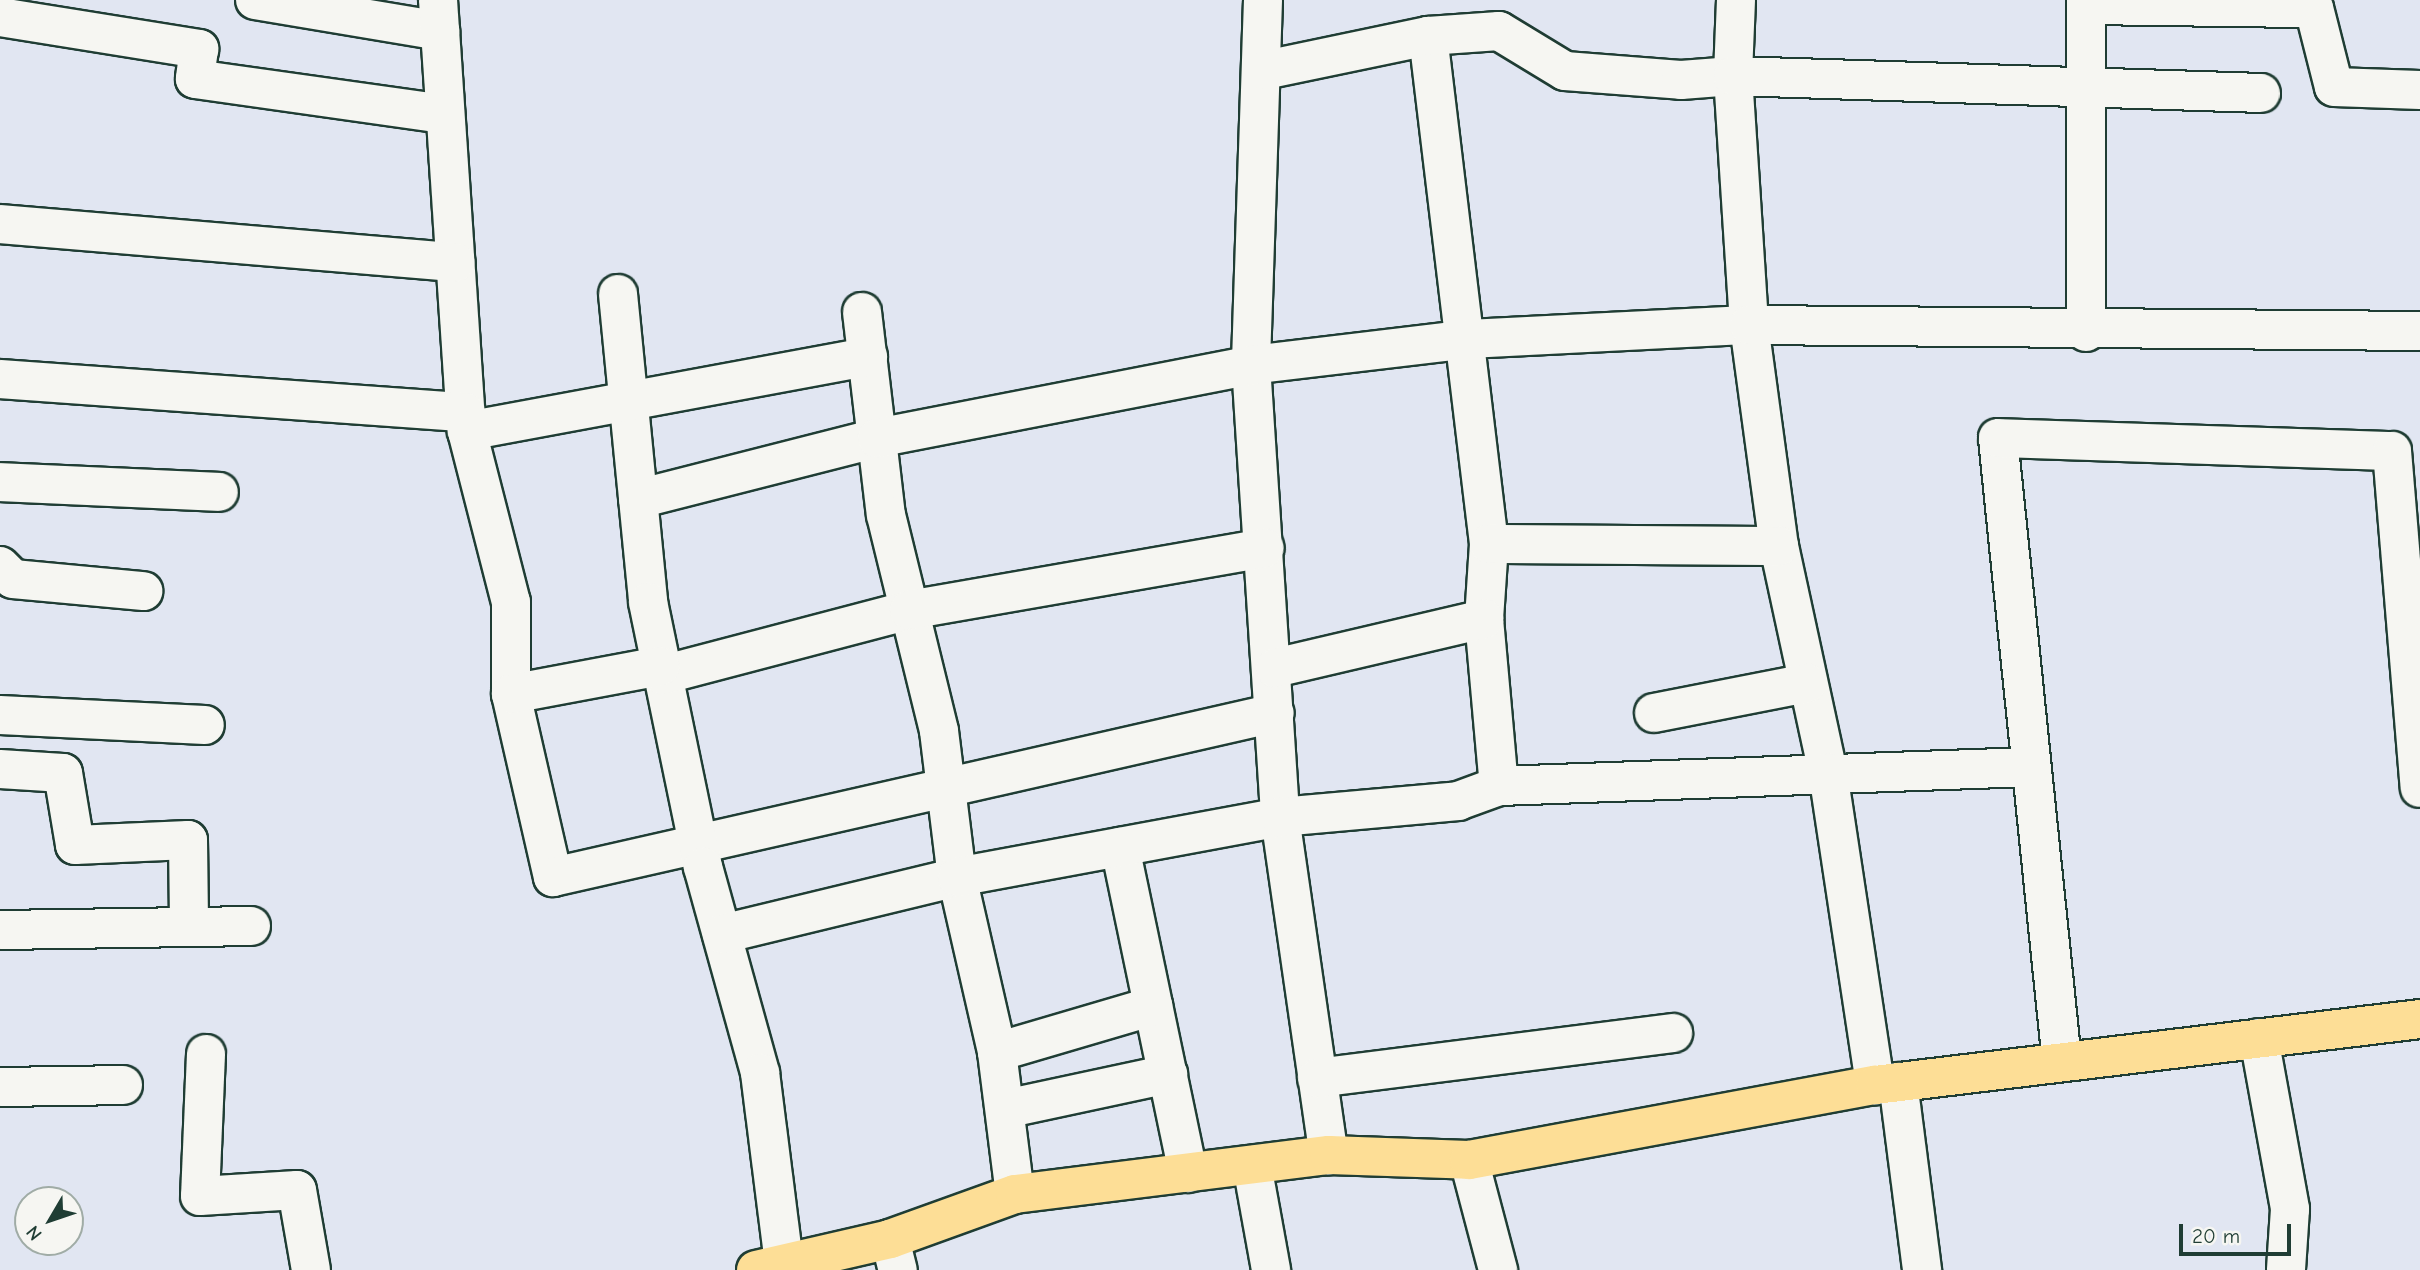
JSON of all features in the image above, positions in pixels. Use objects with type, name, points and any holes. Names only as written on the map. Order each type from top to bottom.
[{"type":"main road","points":[[770,1267],[894,1254],[1016,1194],[1329,1155],[1469,1160],[1886,1084],[2420,1018]]},
{"type":"street","points":[[255,0],[439,15],[466,422],[512,602],[511,694],[553,877],[1275,713]]},
{"type":"street","points":[[1264,0],[1265,70],[1251,365],[1275,668],[1280,817],[1329,1155]]},
{"type":"street","points":[[1735,0],[1733,76],[1749,325],[1779,546],[1828,773],[1922,1270]]},
{"type":"street","points":[[2086,332],[2086,2],[2314,8],[2334,87],[2420,90]]},
{"type":"street","points":[[0,17],[199,49],[195,79],[446,114]]},
{"type":"street","points":[[1265,70],[1428,36],[1499,31],[1565,71],[1681,80],[1733,76],[2260,93]]},
{"type":"street","points":[[1428,36],[1448,229],[1468,339],[1489,544],[1484,619],[1499,786]]},
{"type":"street","points":[[0,224],[456,262]]},
{"type":"street","points":[[618,294],[638,499],[661,671],[699,845],[760,1073],[770,1267]]},
{"type":"street","points":[[862,312],[886,514],[939,731],[957,877],[997,1052],[1016,1194]]},
{"type":"street","points":[[638,499],[877,438],[1251,365],[1468,339],[1749,325],[2086,332],[2420,331]]},
{"type":"street","points":[[0,379],[466,422],[629,401],[868,357]]},
{"type":"street","points":[[2062,1062],[1998,438],[2392,451],[2420,788]]},
{"type":"street","points":[[0,482],[219,492]]},
{"type":"street","points":[[1489,544],[1779,546]]},
{"type":"street","points":[[511,694],[661,671],[909,610],[1265,548]]},
{"type":"street","points":[[0,566],[13,579],[143,591]]},
{"type":"street","points":[[1275,668],[1484,619]]},
{"type":"street","points":[[1654,713],[1807,683]]},
{"type":"street","points":[[0,715],[205,725]]},
{"type":"street","points":[[722,934],[957,877],[1280,817],[1458,801],[1499,786],[2031,766]]},
{"type":"street","points":[[0,769],[63,773],[75,845],[188,840],[189,927]]},
{"type":"street","points":[[1120,847],[1188,1173]]},
{"type":"street","points":[[0,930],[251,926]]},
{"type":"street","points":[[997,1052],[1153,1006]]},
{"type":"street","points":[[1317,1077],[1673,1033]]},
{"type":"street","points":[[2259,1038],[2290,1209],[2286,1270]]},
{"type":"street","points":[[206,1054],[200,1196],[297,1190],[311,1270]]},
{"type":"street","points":[[1005,1109],[1168,1074]]},
{"type":"street","points":[[0,1087],[123,1085]]},
{"type":"street","points":[[1469,1160],[1498,1270]]},
{"type":"street","points":[[1252,1165],[1271,1270]]}]
